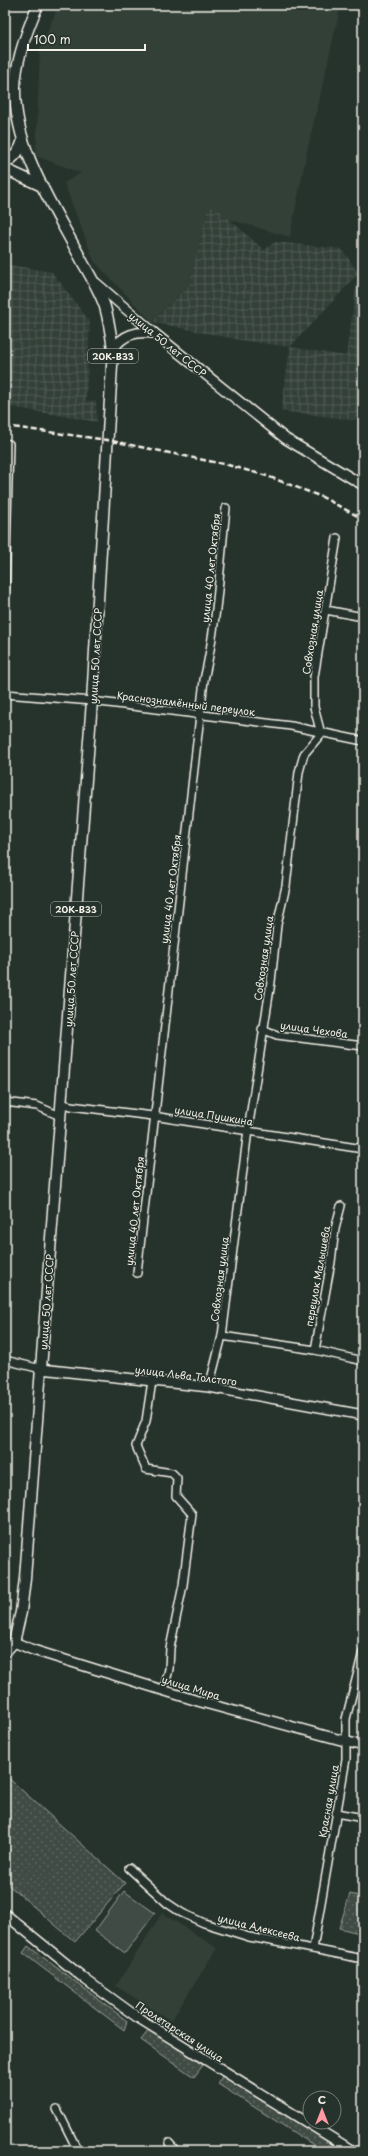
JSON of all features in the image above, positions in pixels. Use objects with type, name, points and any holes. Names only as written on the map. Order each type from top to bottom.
[{"type":"main road","name":"улица 50 лет СССР","points":[[5,1652],[14,1642],[21,1612],[24,1578],[92,701],[113,349],[104,306],[93,281],[42,186],[22,140],[16,110],[15,85],[22,47],[38,5]]},
{"type":"main road","points":[[5,163],[20,149],[22,140]]},
{"type":"main road","points":[[5,169],[42,186]]},
{"type":"main road","name":"улица 50 лет СССР","points":[[93,281],[154,333],[286,439],[363,485]]},
{"type":"main road","points":[[113,349],[119,341],[135,332],[154,333]]},
{"type":"main road","name":"улица Льва Толстого","points":[[41,1369],[209,1387],[363,1415]]},
{"type":"main road","name":"улица Мира","points":[[14,1642],[33,1650],[164,1690],[363,1746]]},
{"type":"main road","name":"Пролетарская улица","points":[[5,1914],[86,1980],[137,2017],[353,2151]]},
{"type":"street","points":[[5,597],[7,444]]},
{"type":"street","name":"улица 40 лет Октября","points":[[137,1273],[204,680],[211,650],[226,508]]},
{"type":"street","name":"Совхозная улица","points":[[209,1387],[222,1336],[262,1029],[277,925],[286,886],[299,772],[304,754],[321,734],[314,707],[314,677],[326,610],[336,538]]},
{"type":"street","points":[[326,610],[363,617]]},
{"type":"street","name":"Краснознамённый переулок","points":[[5,694],[92,701],[291,726],[321,734],[363,741]]},
{"type":"street","name":"улица Чехова","points":[[262,1029],[278,1035],[363,1046]]},
{"type":"street","points":[[5,1102],[37,1106],[60,1116]]},
{"type":"street","name":"улица Пушкина","points":[[61,1103],[71,1106],[154,1116],[248,1130],[363,1149]]},
{"type":"street","name":"переулок Малышева","points":[[315,1350],[331,1262],[335,1230],[341,1206]]},
{"type":"street","points":[[222,1336],[315,1350],[363,1361]]},
{"type":"street","name":"улица Льва Толстого","points":[[5,1360],[41,1369]]},
{"type":"street","points":[[152,1381],[146,1421],[136,1446],[146,1469],[172,1473],[177,1478],[176,1496],[192,1514],[183,1585],[170,1648],[164,1690]]},
{"type":"street","name":"Красная улица","points":[[310,1949],[346,1759],[346,1719],[363,1652]]},
{"type":"street","points":[[336,1812],[363,1818]]},
{"type":"street","name":"улица Алексеева","points":[[129,1868],[167,1903],[204,1922],[249,1937],[363,1959]]},
{"type":"street","points":[[57,2109],[78,2151]]},
{"type":"street","points":[[169,2143],[176,2151]]},
{"type":"shaded area","points":[[59,5],[341,5],[306,156],[290,237],[207,213],[189,285],[152,322],[94,261],[64,183],[81,173],[36,156],[40,48]]},
{"type":"shaded area","points":[[215,207],[264,250],[275,242],[342,249],[359,274],[363,274],[363,411],[354,420],[281,411],[290,347],[240,340],[152,322],[189,285],[208,208]],"holes":[[[358,274],[346,356],[290,347]]]},
{"type":"shaded area","points":[[5,264],[52,272],[90,322],[86,401],[96,401],[97,422],[5,406]]},
{"type":"shaded area","points":[[5,1775],[125,1883],[75,1942],[5,1882]]},
{"type":"shaded area","points":[[124,1891],[155,1913],[125,1953],[95,1931]]},
{"type":"shaded area","points":[[350,1894],[363,1897],[363,1934],[339,1928]]},
{"type":"shaded area","points":[[162,1913],[217,1948],[171,2021],[116,1986]]},
{"type":"shaded area","points":[[28,1946],[127,2021],[124,2030],[23,1953]]},
{"type":"shaded area","points":[[149,2030],[203,2065],[194,2077],[141,2040]]},
{"type":"shaded area","points":[[222,2076],[302,2126],[302,2130],[309,2130],[330,2143],[323,2151],[218,2084]]},
{"type":"railway","points":[[5,426],[107,440],[228,465],[267,476],[322,497],[363,519]]}]
